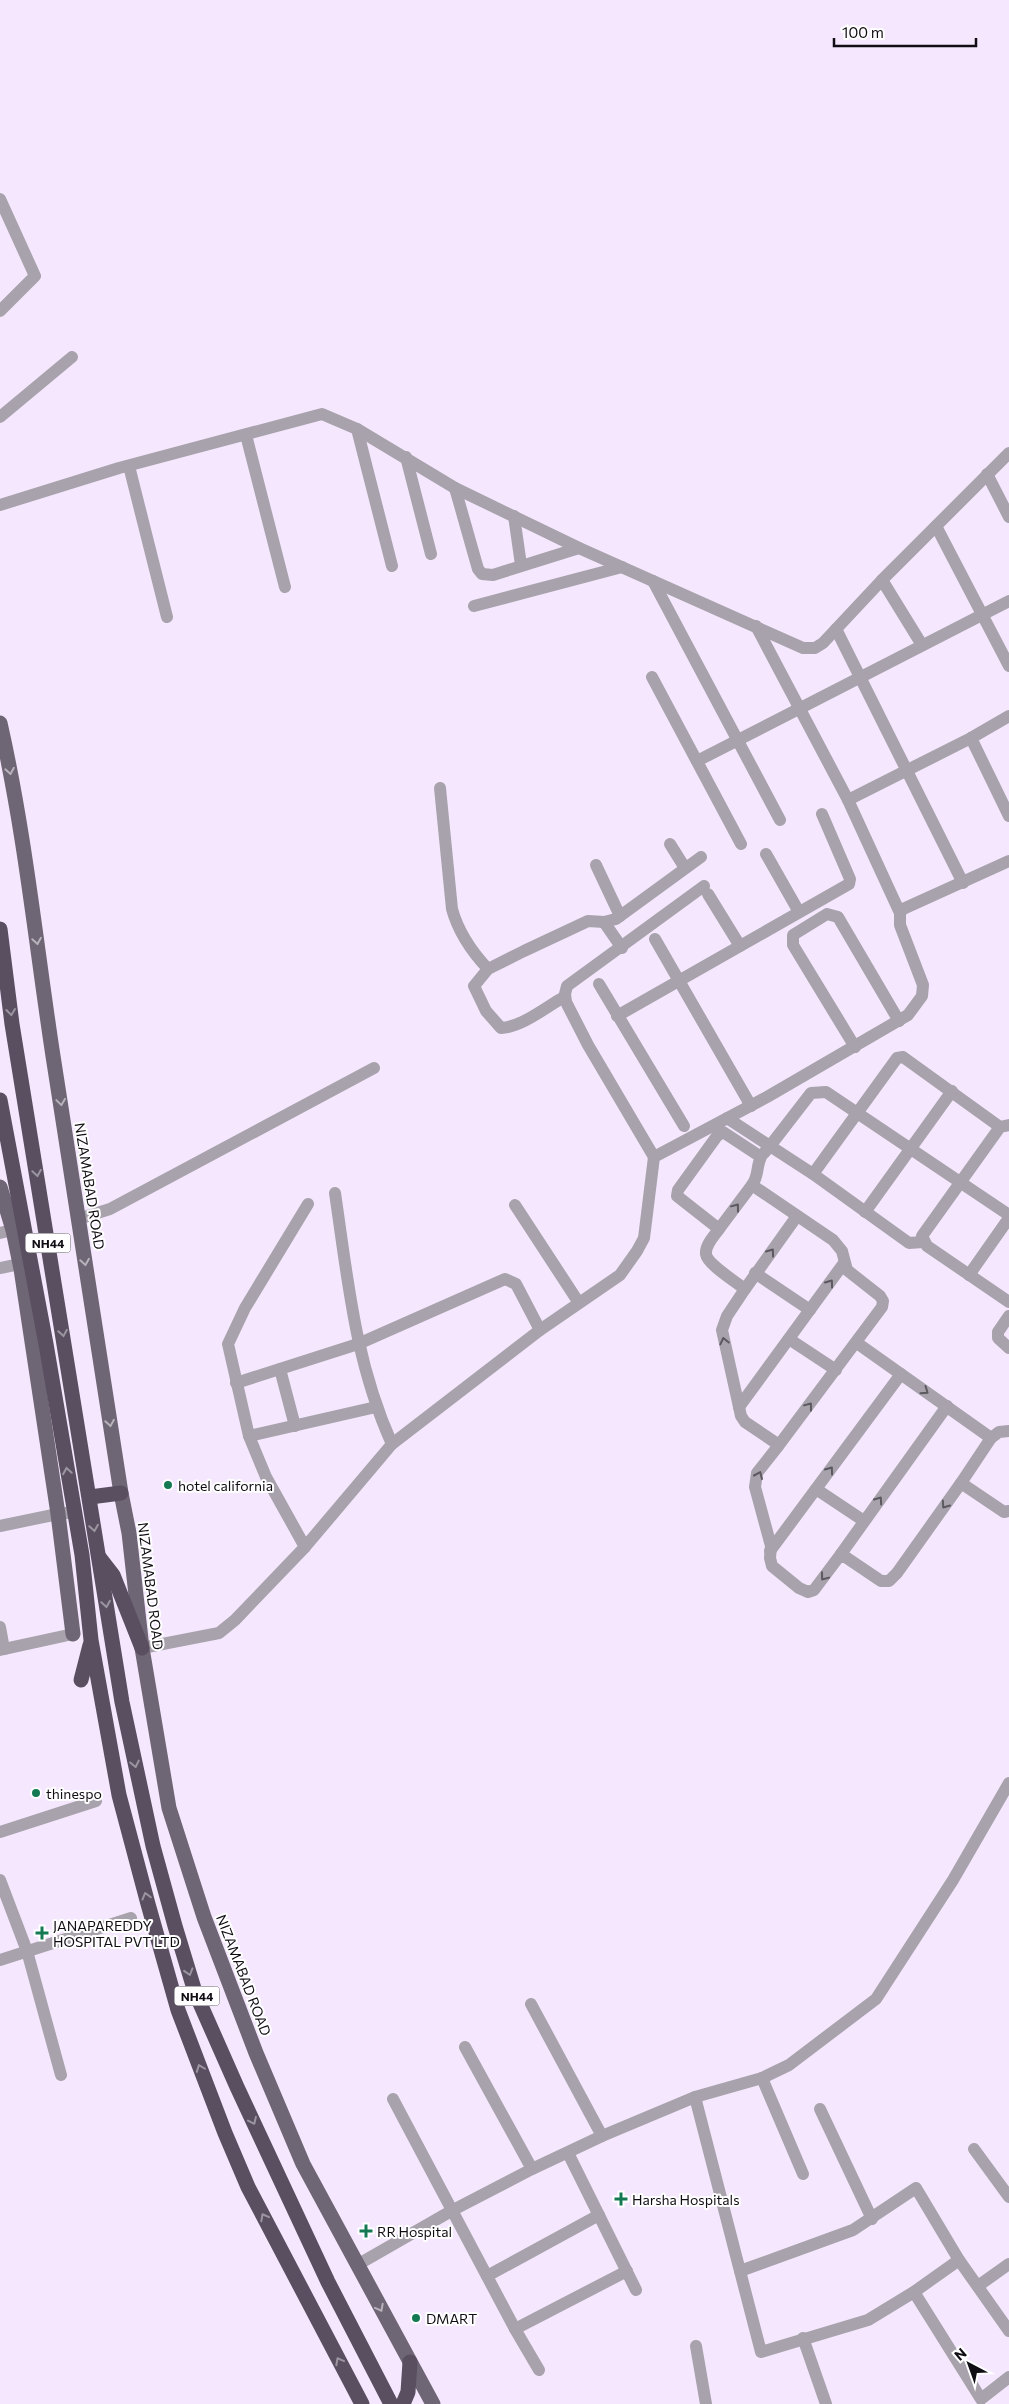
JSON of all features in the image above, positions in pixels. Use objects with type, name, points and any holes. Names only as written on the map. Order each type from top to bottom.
[{"type":"highway","name":"NH44","points":[[0,929],[12,1024],[122,1702],[153,1846],[195,1992],[324,2273],[391,2404]]},
{"type":"highway","name":"NH44","points":[[0,1100],[46,1344],[74,1512],[91,1640],[119,1795],[178,2010],[248,2187],[362,2404]]},
{"type":"highway","points":[[90,1497],[121,1493]]},
{"type":"highway","points":[[98,1556],[114,1575],[142,1648]]},
{"type":"highway","points":[[81,1680],[91,1640]]},
{"type":"highway","points":[[403,2404],[408,2392],[410,2362]]},
{"type":"main road","name":"NIZAMABAD ROAD","points":[[0,723],[10,765],[78,1219],[121,1493],[130,1533],[142,1648],[169,1808],[204,1916],[256,2053],[303,2164],[433,2404]]},
{"type":"main road","points":[[0,1187],[6,1232],[20,1264],[58,1514],[73,1634]]},
{"type":"street","points":[[0,198],[35,276],[0,312]]},
{"type":"street","points":[[0,417],[72,357]]},
{"type":"street","points":[[0,505],[129,466],[322,414],[357,429],[455,488],[579,548],[803,648],[810,649],[823,643],[882,580],[1009,453]]},
{"type":"street","points":[[357,429],[392,566]]},
{"type":"street","points":[[246,435],[285,587]]},
{"type":"street","points":[[406,457],[431,554]]},
{"type":"street","points":[[129,466],[167,617]]},
{"type":"street","points":[[987,474],[1009,517]]},
{"type":"street","points":[[455,488],[478,569],[482,574],[488,575],[579,548]]},
{"type":"street","points":[[514,516],[521,565]]},
{"type":"street","points":[[936,526],[1009,666]]},
{"type":"street","points":[[474,606],[622,567]]},
{"type":"street","points":[[882,580],[922,645]]},
{"type":"street","points":[[653,581],[780,820]]},
{"type":"street","points":[[697,761],[738,742],[798,709],[861,679],[922,645],[1009,602]]},
{"type":"street","points":[[654,1157],[751,1106],[770,1101],[908,1015],[922,996],[923,985],[900,925],[900,913],[848,800],[798,709],[756,626]]},
{"type":"street","points":[[836,629],[963,883]]},
{"type":"street","points":[[652,677],[740,844]]},
{"type":"street","points":[[848,800],[1009,716]]},
{"type":"street","points":[[970,738],[1009,816]]},
{"type":"street","points":[[440,788],[452,909],[455,921],[464,937],[488,969]]},
{"type":"street","points":[[617,1016],[850,881],[822,814]]},
{"type":"street","points":[[670,844],[685,868]]},
{"type":"street","points":[[766,854],[799,912]]},
{"type":"street","points":[[701,857],[620,916],[604,922],[588,921],[488,969],[474,986],[475,991],[495,1024],[501,1028],[507,1028],[564,996],[568,986],[706,890],[740,946]]},
{"type":"street","points":[[900,913],[903,909],[1009,861]]},
{"type":"street","points":[[596,865],[620,916]]},
{"type":"street","points":[[855,1047],[793,945],[793,934],[827,914],[838,916],[898,1021]]},
{"type":"street","points":[[604,922],[622,948]]},
{"type":"street","points":[[655,939],[751,1106]]},
{"type":"street","points":[[599,984],[684,1126]]},
{"type":"street","points":[[142,1648],[219,1633],[236,1620],[306,1547],[392,1444],[540,1330],[620,1274],[637,1252],[644,1238],[654,1157],[588,1044],[564,996]]},
{"type":"street","points":[[813,1174],[898,1058],[903,1057],[1005,1126],[922,1236],[923,1242]]},
{"type":"street","points":[[78,1219],[110,1209],[374,1068]]},
{"type":"street","points":[[865,1212],[952,1091]]},
{"type":"street","points":[[744,1289],[710,1262],[706,1254],[708,1245],[756,1180],[756,1167],[761,1157],[811,1094],[826,1092],[1009,1217],[970,1275]]},
{"type":"street","points":[[728,1118],[813,1174],[909,1243],[923,1242],[1009,1302]]},
{"type":"street","points":[[718,1229],[681,1202],[678,1190],[717,1136],[723,1132],[761,1157]]},
{"type":"street","points":[[752,1185],[833,1240],[842,1251],[847,1270],[880,1296],[883,1301],[882,1306],[856,1343],[755,1479],[755,1487],[772,1566],[799,1588],[808,1592],[814,1590],[946,1406]]},
{"type":"street","points":[[335,1193],[358,1344],[376,1407],[392,1444]]},
{"type":"street","points":[[306,1547],[266,1477],[249,1436],[228,1344],[245,1308],[308,1204]]},
{"type":"street","points":[[515,1205],[579,1303]]},
{"type":"street","points":[[779,1445],[744,1422],[722,1330],[727,1316],[744,1289],[798,1216]]},
{"type":"street","points":[[0,1268],[20,1264]]},
{"type":"street","points":[[739,1407],[844,1264]]},
{"type":"street","points":[[756,1274],[810,1310]]},
{"type":"street","points":[[236,1383],[358,1344],[505,1279],[516,1284],[540,1330]]},
{"type":"street","points":[[1009,1316],[998,1332],[998,1338],[1009,1348]]},
{"type":"street","points":[[789,1338],[836,1370]]},
{"type":"street","points":[[856,1343],[991,1438]]},
{"type":"street","points":[[280,1368],[295,1426]]},
{"type":"street","points":[[770,1551],[901,1374]]},
{"type":"street","points":[[249,1436],[376,1407]]},
{"type":"street","points":[[841,1554],[880,1581],[889,1581],[897,1573],[991,1438],[999,1432],[1009,1431]]},
{"type":"street","points":[[960,1483],[1004,1512],[1009,1511]]},
{"type":"street","points":[[816,1489],[864,1521]]},
{"type":"street","points":[[0,1526],[74,1512]]},
{"type":"street","points":[[0,1627],[2,1649],[73,1634]]},
{"type":"street","points":[[357,2264],[453,2210],[532,2169],[602,2136],[695,2097],[762,2078],[789,2065],[876,1999],[952,1880],[1009,1782]]},
{"type":"street","points":[[0,1832],[96,1801]]},
{"type":"street","points":[[0,1880],[27,1951],[61,2076]]},
{"type":"street","points":[[0,1960],[131,1918]]},
{"type":"street","points":[[531,2004],[602,2136]]},
{"type":"street","points":[[465,2047],[532,2169]]},
{"type":"street","points":[[762,2078],[803,2174]]},
{"type":"street","points":[[695,2097],[761,2352],[868,2320],[914,2292],[959,2260]]},
{"type":"street","points":[[393,2099],[515,2329],[539,2370]]},
{"type":"street","points":[[820,2109],[872,2219]]},
{"type":"street","points":[[974,2149],[1009,2197]]},
{"type":"street","points":[[568,2153],[636,2290]]},
{"type":"street","points":[[740,2271],[830,2240],[872,2219],[916,2188],[959,2260],[1009,2331]]},
{"type":"street","points":[[487,2276],[599,2215]]},
{"type":"street","points":[[978,2286],[1009,2264]]},
{"type":"street","points":[[515,2329],[627,2271]]},
{"type":"street","points":[[914,2292],[978,2402],[1009,2377]]},
{"type":"street","points":[[803,2338],[826,2404]]},
{"type":"street","points":[[696,2346],[706,2404]]},
{"type":"place","name":"hotel california","points":[[168,1485]]},
{"type":"place","name":"thinespo","points":[[36,1793]]},
{"type":"place","name":"JANAPAREDDY HOSPITAL PVT LTD","points":[[42,1933]]},
{"type":"place","name":"Harsha Hospitals","points":[[621,2199]]},
{"type":"place","name":"RR Hospital","points":[[366,2231]]},
{"type":"place","name":"DMART","points":[[416,2318]]}]
